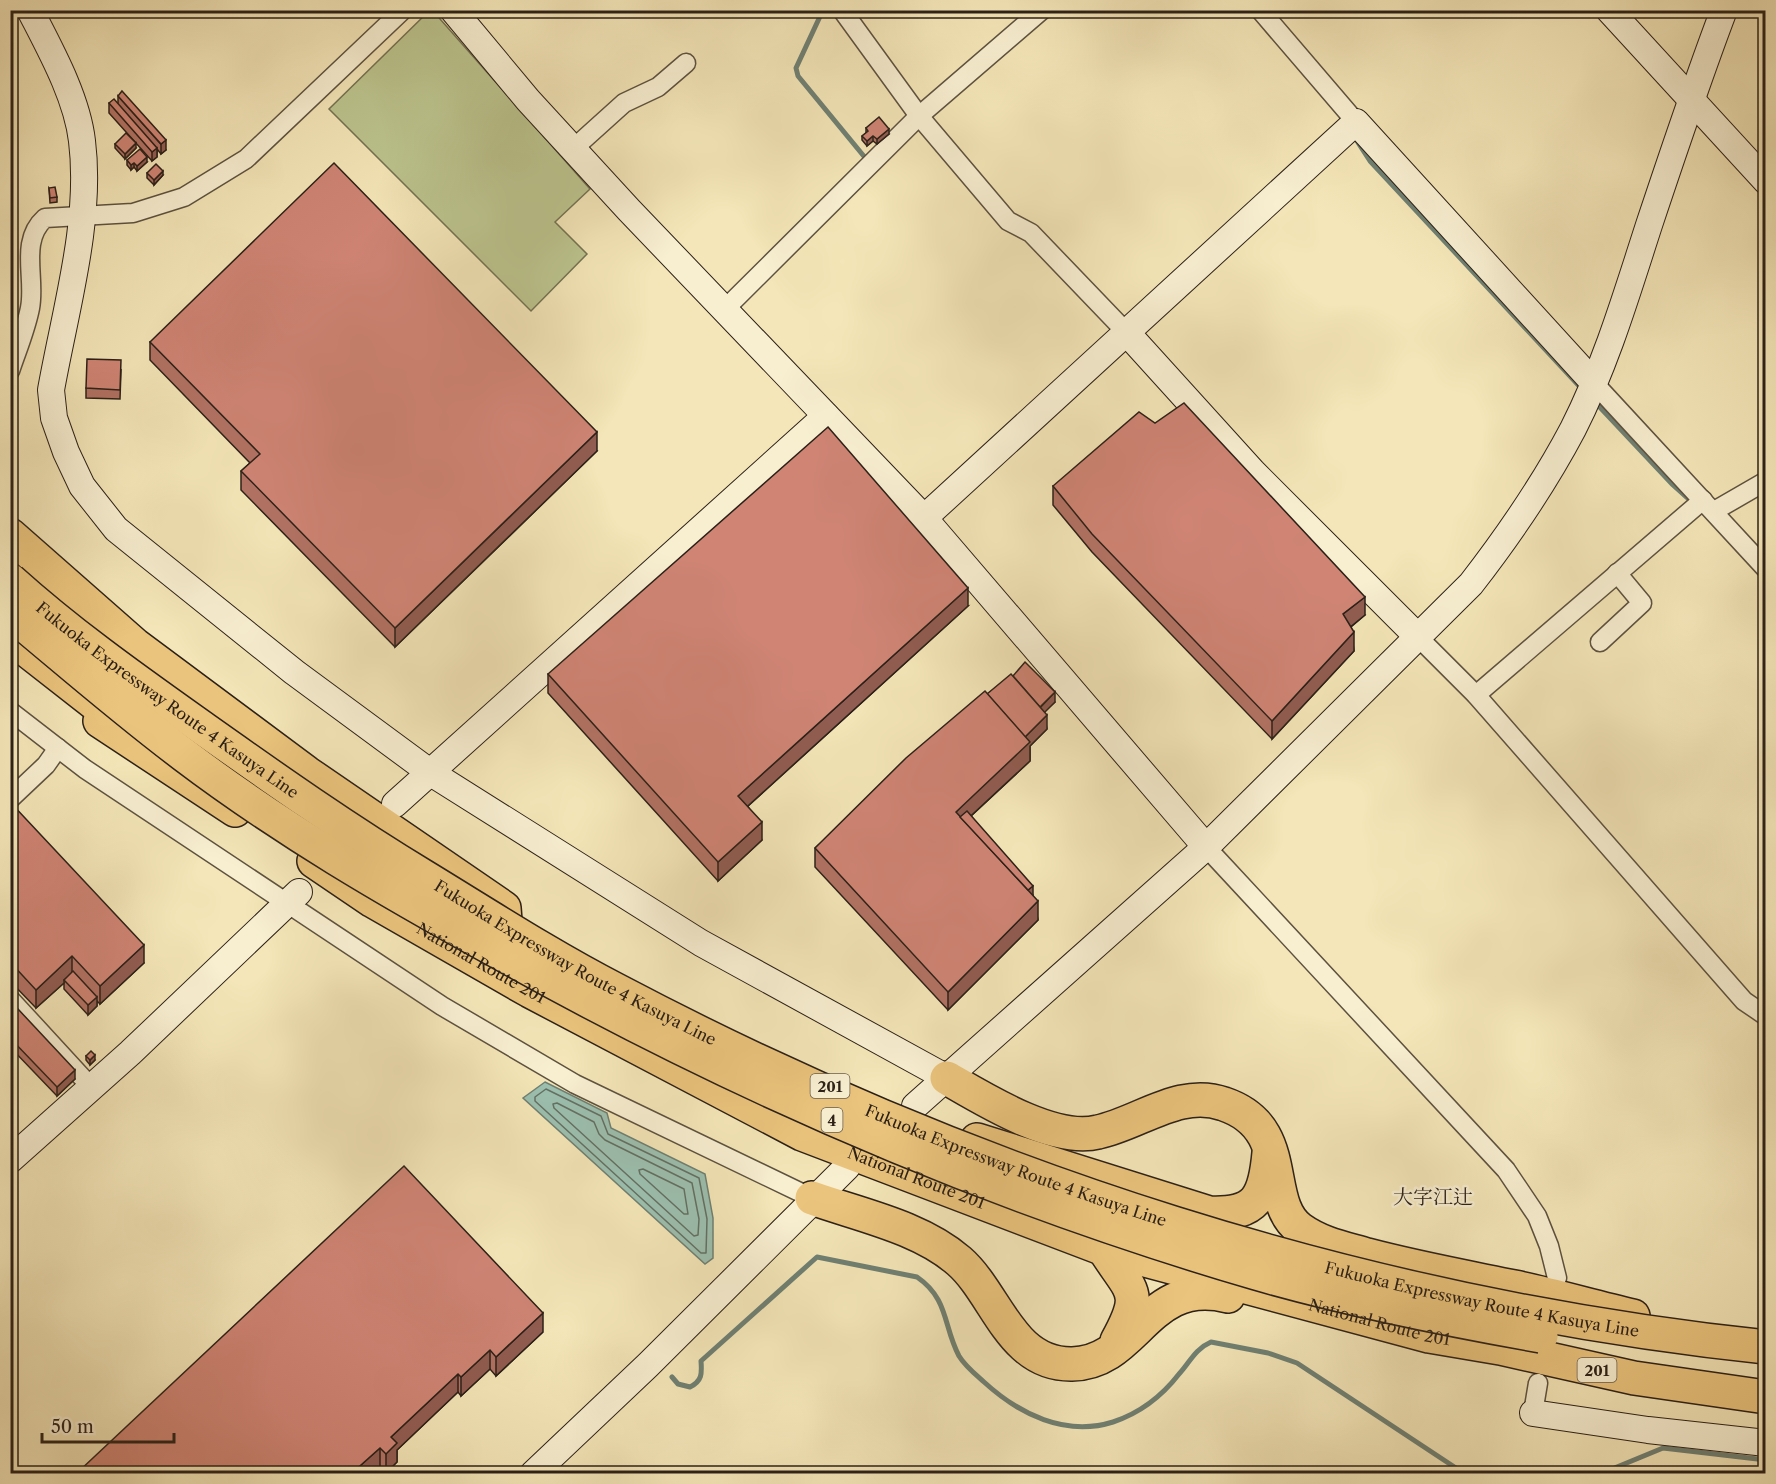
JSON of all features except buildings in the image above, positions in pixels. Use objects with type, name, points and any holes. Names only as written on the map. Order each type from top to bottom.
[{"type":"highway","points":[[10,535],[135,645],[307,772],[504,908],[505,921]]},
{"type":"highway","name":"201","points":[[10,568],[88,638],[296,788],[505,921],[670,1010],[844,1093],[921,1115],[1161,1210],[1290,1249],[1418,1283],[1658,1323],[1766,1337]]},
{"type":"highway","name":"Fukuoka Expressway Route 4 Kasuya Line","points":[[10,580],[113,665],[285,788],[369,843],[616,990],[771,1068],[846,1101],[999,1162],[1125,1208],[1269,1252],[1572,1321],[1686,1339],[1766,1347]]},
{"type":"highway","name":"Fukuoka Expressway Route 4 Kasuya Line","points":[[10,613],[185,756],[353,871],[675,1047],[843,1125],[1088,1220],[1258,1273],[1419,1314],[1575,1343],[1766,1369]]},
{"type":"highway","name":"National Route 201","points":[[10,637],[74,690],[251,821],[373,901],[530,992],[802,1134],[1104,1249],[1430,1336],[1500,1348],[1634,1378],[1766,1396]]},
{"type":"highway","points":[[10,655],[52,690],[251,821]]},
{"type":"highway","points":[[947,1078],[978,1096],[1062,1132],[1097,1133],[1193,1099],[1211,1100],[1242,1112],[1266,1135],[1285,1206],[1297,1227],[1318,1242],[1401,1264],[1522,1289],[1658,1323]]},
{"type":"highway","points":[[921,1115],[1209,1213],[1241,1212],[1253,1203],[1267,1179],[1269,1148]]},
{"type":"highway","points":[[812,1198],[914,1234],[958,1260],[977,1280],[1014,1338],[1049,1360],[1072,1364],[1090,1360],[1111,1351],[1158,1307],[1194,1292],[1215,1293],[1346,1325],[1430,1336]]},
{"type":"highway","points":[[1104,1249],[1131,1286],[1133,1301],[1130,1318],[1111,1351]]},
{"type":"street","points":[[30,10],[62,70],[82,140],[83,218],[51,390],[54,418],[82,486],[116,529],[294,672],[431,773],[700,943],[947,1078]]},
{"type":"street","points":[[10,371],[30,306],[30,241],[36,226],[45,218],[83,218],[133,213],[184,197],[246,159],[403,10]]},
{"type":"street","points":[[453,10],[573,149],[924,518],[1206,847],[1506,1170],[1537,1216],[1549,1246],[1557,1278]]},
{"type":"street","points":[[842,10],[919,116],[1008,221],[1031,233],[1127,333],[1253,472],[1476,695],[1744,1001],[1766,1016]]},
{"type":"street","points":[[724,310],[919,116],[1042,10]]},
{"type":"street","points":[[1260,10],[1356,122],[1766,569]]},
{"type":"street","points":[[1609,10],[1766,182]]},
{"type":"street","points":[[921,1115],[947,1078],[1206,847],[1419,638],[1471,584],[1505,540],[1573,429],[1594,382],[1625,301],[1691,99],[1724,10]]},
{"type":"street","points":[[573,149],[624,103],[658,87],[686,63]]},
{"type":"street","points":[[924,518],[1356,122]]},
{"type":"street","points":[[395,804],[826,416]]},
{"type":"street","points":[[1476,695],[1617,573],[1709,505],[1766,481]]},
{"type":"street","points":[[1600,642],[1642,603],[1617,573]]},
{"type":"street","points":[[10,711],[85,769],[293,898],[442,1006],[575,1084],[812,1198]]},
{"type":"street","points":[[10,799],[46,765],[58,748]]},
{"type":"street","points":[[10,1160],[293,898]]},
{"type":"street","points":[[10,999],[91,1087]]},
{"type":"street","points":[[532,1473],[783,1232],[812,1198],[847,1167]]},
{"type":"street","points":[[1538,1383],[1533,1413],[1648,1430],[1766,1443]]},
{"type":"green space","points":[[429,11],[433,11],[590,189],[555,222],[587,254],[531,311],[329,109]]},
{"type":"water","points":[[545,1082],[607,1113],[611,1128],[705,1174],[713,1218],[713,1258],[705,1264],[523,1098]]},
{"type":"waterway","points":[[823,10],[796,68],[798,76],[867,160]]},
{"type":"waterway","points":[[1357,141],[1370,161],[1582,389]]},
{"type":"waterway","points":[[1595,402],[1673,485],[1693,503]]},
{"type":"waterway","points":[[672,1377],[678,1384],[690,1387],[694,1385],[700,1377],[701,1361],[817,1257],[917,1277],[935,1294],[954,1345],[964,1363],[1012,1404],[1044,1420],[1078,1427],[1095,1426],[1123,1418],[1141,1409],[1158,1396],[1197,1352],[1211,1342],[1268,1353],[1297,1363],[1465,1474]]},
{"type":"waterway","points":[[1600,1474],[1663,1448],[1766,1460]]},
{"type":"district","name":"大字江辻","points":[[1433,1197]]}]
